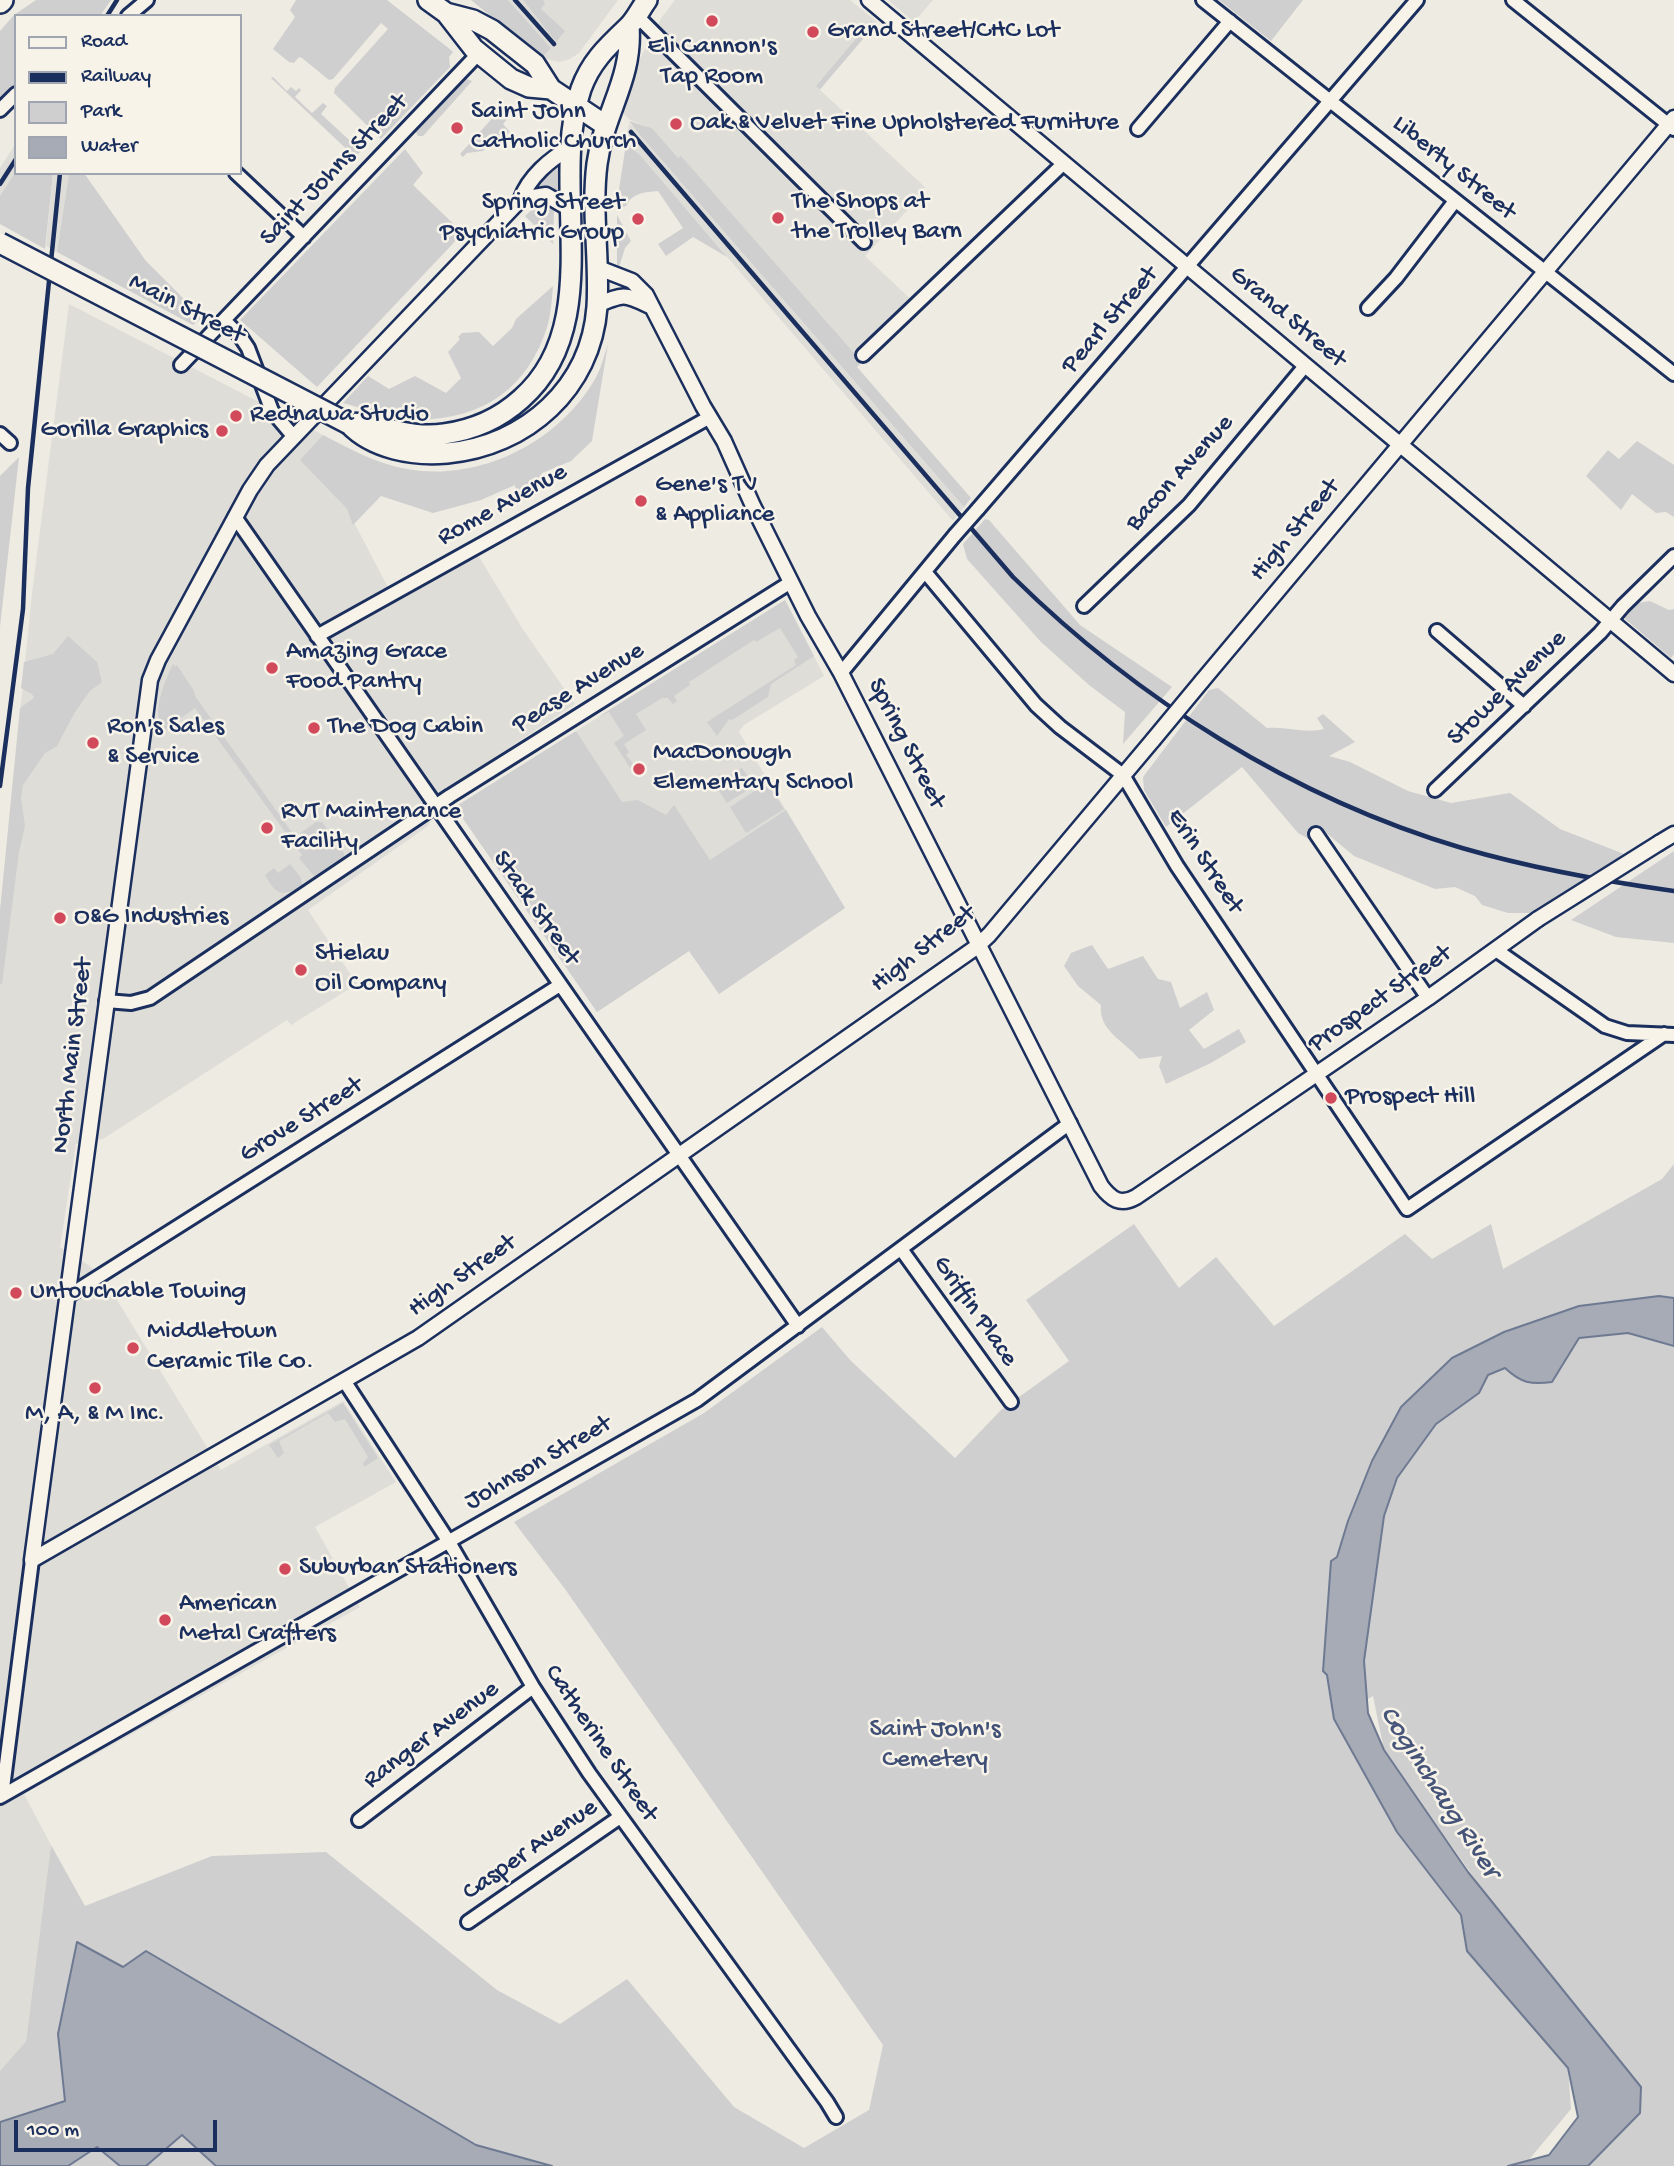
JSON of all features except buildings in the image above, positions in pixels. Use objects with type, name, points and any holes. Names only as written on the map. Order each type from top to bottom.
[{"type":"highway","points":[[428,0],[446,13],[473,20],[492,30],[535,64],[551,89],[576,107],[606,123]]},
{"type":"highway","points":[[446,13],[459,34],[517,82],[535,88],[551,89]]},
{"type":"highway","name":"Main Street","points":[[349,424],[406,434],[452,433],[471,428],[494,419],[515,405],[529,392],[551,361],[566,320],[571,274],[570,148],[576,107],[594,61],[637,14]]},
{"type":"highway","name":"Main Street","points":[[0,243],[349,424],[373,441],[422,453],[472,449],[512,435],[546,412],[567,390],[589,346],[597,305],[595,185],[606,123],[627,68],[637,14]]},
{"type":"street","points":[[130,14],[147,0]]},
{"type":"street","name":"Grand Street","points":[[869,0],[1674,674]]},
{"type":"street","name":"Liberty Street","points":[[1203,0],[1674,374]]},
{"type":"street","name":"Pearl Street","points":[[841,673],[955,535],[1417,0]]},
{"type":"street","points":[[1513,0],[1672,124]]},
{"type":"street","points":[[637,14],[864,242]]},
{"type":"street","points":[[1138,128],[1230,21]]},
{"type":"street","name":"Saint Johns Street","points":[[181,365],[479,53]]},
{"type":"street","points":[[0,110],[14,96]]},
{"type":"street","name":"High Street","points":[[32,1560],[418,1338],[680,1157],[979,944],[1544,271],[1672,124]]},
{"type":"street","name":"North Main Street","points":[[1,1797],[150,680],[158,660],[258,477],[521,199],[541,170],[554,157],[570,148]]},
{"type":"street","points":[[863,355],[1064,163]]},
{"type":"street","points":[[238,175],[304,237]]},
{"type":"street","points":[[521,199],[546,195],[570,209]]},
{"type":"street","points":[[1368,308],[1396,278],[1455,201]]},
{"type":"street","name":"Spring Street","points":[[596,267],[638,285],[652,307],[731,453],[753,506],[791,582],[841,673],[1101,1186],[1116,1201]]},
{"type":"street","points":[[597,305],[622,296],[636,298],[652,307]]},
{"type":"street","points":[[224,320],[248,348],[272,411],[294,438]]},
{"type":"street","name":"Bacon Avenue","points":[[1084,606],[1189,505],[1305,366]]},
{"type":"street","name":"Rome Avenue","points":[[317,636],[710,417]]},
{"type":"street","name":"Stack Street","points":[[235,517],[798,1326]]},
{"type":"street","name":"Stowe Avenue","points":[[1435,790],[1524,706],[1674,556]]},
{"type":"street","name":"Erin Street","points":[[926,573],[1037,705],[1060,727],[1123,775],[1177,866],[1407,1209],[1669,1034]]},
{"type":"street","name":"Pease Avenue","points":[[106,1001],[131,1003],[150,998],[450,796],[791,582]]},
{"type":"street","points":[[1437,631],[1524,706]]},
{"type":"street","points":[[1316,834],[1428,998]]},
{"type":"street","name":"Prospect Street","points":[[1116,1201],[1129,1201],[1136,1197],[1428,998],[1538,919],[1674,834]]},
{"type":"street","points":[[1496,950],[1605,1026],[1627,1033],[1669,1034]]},
{"type":"street","name":"Grove Street","points":[[68,1296],[560,985]]},
{"type":"street","name":"Johnson Street","points":[[1,1797],[679,1412],[1070,1123]]},
{"type":"street","name":"Griffin Place","points":[[901,1249],[1010,1402]]},
{"type":"street","name":"Catherine Street","points":[[345,1382],[449,1542],[533,1687],[620,1817],[836,2118]]},
{"type":"street","name":"Ranger Avenue","points":[[359,1820],[533,1687]]},
{"type":"street","name":"Casper Avenue","points":[[468,1922],[620,1817]]},
{"type":"shaded area","points":[[508,0],[523,0],[556,41],[548,16],[541,9],[543,0],[618,0],[579,53],[559,62],[542,58],[551,48]]},
{"type":"shaded area","points":[[675,0],[850,0],[877,22],[820,90],[925,187],[915,202],[865,256],[921,309],[862,362],[681,157],[678,159],[652,128],[630,120],[622,112],[637,64],[662,17]]},
{"type":"shaded area","points":[[888,0],[933,0],[914,22]]},
{"type":"shaded area","points":[[629,123],[964,507],[953,521],[640,155],[626,144]]},
{"type":"shaded area","points":[[14,146],[14,174],[0,196],[0,168]]},
{"type":"shaded area","points":[[53,175],[69,175],[57,252],[46,246]]},
{"type":"shaded area","points":[[69,304],[323,435],[301,460],[347,509],[395,601],[478,555],[524,631],[575,704],[446,790],[428,826],[308,910],[357,984],[291,1025],[287,1020],[103,1139],[76,1144],[60,1247],[90,1266],[106,1282],[221,1470],[343,1401],[396,1482],[315,1527],[360,1607],[24,1794],[51,1845],[26,2041],[0,2071],[0,911],[32,593]]},
{"type":"shaded area","name":"MacDonough Elementary School","points":[[785,600],[824,676],[744,725],[739,732],[845,908],[719,994],[689,951],[597,1012],[455,807]]},
{"type":"green space","points":[[36,0],[111,0],[101,14],[15,14]]},
{"type":"green space","points":[[296,0],[387,0],[453,52],[449,57],[450,67],[381,139],[334,93],[335,88],[388,29],[381,23],[333,79],[329,80],[302,58],[299,57],[294,63],[289,62],[273,49],[295,17],[290,10]]},
{"type":"green space","points":[[471,0],[508,0],[551,48],[542,58]]},
{"type":"green space","points":[[523,0],[543,0],[545,3],[541,9],[565,31],[556,42]]},
{"type":"green space","points":[[1219,0],[1303,0],[1271,41]]},
{"type":"green space","points":[[14,15],[14,92],[0,107],[0,31]]},
{"type":"green space","points":[[871,21],[875,25],[820,89],[816,86]]},
{"type":"green space","points":[[271,78],[287,91],[291,87],[296,91],[299,88],[301,90],[295,97],[312,113],[323,103],[327,106],[321,114],[361,151],[355,157]]},
{"type":"green space","points":[[464,78],[472,81],[423,136],[418,136],[415,130]]},
{"type":"green space","points":[[496,114],[503,120],[507,115],[509,117],[503,124],[510,132],[498,146],[492,140],[483,151],[467,153],[463,157],[460,154]]},
{"type":"green space","points":[[629,121],[652,128],[678,158],[681,156],[862,362],[857,367],[971,498],[964,507],[638,133]]},
{"type":"green space","points":[[626,144],[640,155],[727,257],[693,237],[666,256],[658,244],[683,228],[658,191],[639,194],[626,206],[616,209]]},
{"type":"green space","points":[[405,149],[423,173],[413,185],[463,233],[317,387],[240,320]]},
{"type":"green space","points":[[556,163],[559,192],[541,187],[533,188]]},
{"type":"green space","points":[[14,174],[53,175],[45,249],[0,224],[0,196]]},
{"type":"green space","points":[[69,175],[85,175],[146,261],[203,318],[193,325],[57,252]]},
{"type":"green space","points":[[543,205],[554,210],[553,244],[525,216],[536,206]]},
{"type":"green space","points":[[617,215],[631,241],[625,248],[619,267],[617,265]]},
{"type":"green space","points":[[553,286],[548,324],[539,348],[513,385],[496,399],[454,416],[431,419],[397,418],[343,403],[368,376],[389,389],[415,376],[446,393],[461,378],[448,352],[462,333],[479,332],[493,346],[512,328],[516,319]]},
{"type":"green space","points":[[608,344],[592,441],[571,461],[542,473],[536,495],[517,503],[515,485],[481,500],[433,513],[381,496],[353,525],[347,509],[300,460],[323,435],[374,460],[407,469],[462,469],[488,463],[514,453],[560,422],[579,402],[595,379]]},
{"type":"green space","points":[[1637,441],[1674,465],[1674,517],[1666,512],[1656,513],[1632,494],[1621,510],[1586,476],[1608,450],[1619,459]]},
{"type":"green space","points":[[19,457],[0,627],[0,476]]},
{"type":"green space","points":[[985,519],[989,520],[1080,625],[1172,687],[1123,744],[1125,712],[1089,685],[1041,642],[967,559],[963,544]]},
{"type":"green space","points":[[785,600],[814,656],[771,684],[768,697],[732,720],[729,719],[717,736],[707,722],[796,665],[794,660],[798,657],[780,628],[756,642],[754,640],[689,682],[690,685],[674,696],[677,701],[673,704],[668,698],[662,698],[636,714],[646,730],[624,744],[629,752],[626,755],[643,775],[636,777],[614,743],[624,736],[609,712],[598,717]]},
{"type":"green space","points":[[1650,601],[1669,610],[1674,609],[1674,654],[1671,658],[1624,618],[1638,603]]},
{"type":"green space","points":[[68,636],[97,662],[102,682],[90,691],[57,746],[45,753],[23,785],[21,798],[25,826],[0,984],[0,911],[20,708],[34,698],[21,688],[24,662],[53,654]]},
{"type":"green space","points":[[173,664],[175,667],[177,665],[195,696],[295,837],[316,822],[322,822],[344,853],[344,857],[314,876],[299,858],[302,855],[195,708],[165,730],[160,724],[158,707]]},
{"type":"green space","points":[[1218,688],[1267,728],[1310,731],[1324,729],[1317,718],[1323,714],[1355,742],[1329,756],[1350,762],[1408,791],[1451,803],[1510,793],[1560,829],[1624,854],[1531,913],[1508,913],[1482,905],[1475,896],[1455,887],[1435,889],[1354,856],[1324,831],[1309,839],[1298,833],[1242,767],[1166,827],[1144,790],[1143,777],[1209,690]]},
{"type":"green space","name":"MacDonough Elementary School","points":[[576,731],[622,802],[638,800],[666,815],[674,805],[710,860],[786,810],[845,908],[719,994],[689,951],[597,1012],[455,807]]},
{"type":"green space","points":[[742,768],[754,786],[727,803],[715,785]]},
{"type":"green space","points":[[767,783],[784,809],[746,833],[730,807]]},
{"type":"green space","points":[[1674,851],[1674,943],[1616,937],[1571,920]]},
{"type":"green space","points":[[290,864],[301,878],[302,885],[289,892],[280,892],[265,875],[274,868],[278,873]]},
{"type":"green space","points":[[1092,945],[1108,969],[1143,956],[1158,979],[1171,982],[1180,1008],[1207,992],[1214,1010],[1189,1030],[1204,1049],[1239,1029],[1246,1042],[1211,1063],[1166,1084],[1159,1066],[1162,1056],[1139,1059],[1108,1029],[1101,1014],[1101,1005],[1078,986],[1064,966],[1071,953]]},
{"type":"green space","name":"Saint John's Cemetery","points":[[1674,1164],[1674,2166],[1588,2166],[1640,2113],[1384,1750],[1373,1696],[1334,1719],[1397,1832],[1461,1915],[1467,1951],[1568,2068],[1571,2109],[1527,2162],[1508,2166],[0,2166],[0,2071],[26,2041],[51,1845],[85,1906],[212,1856],[326,1852],[497,1990],[560,2024],[627,1979],[734,2107],[804,2148],[869,2110],[883,2045],[565,1589],[514,1522],[704,1413],[822,1327],[851,1361],[955,1458],[1001,1410],[1069,1361],[1026,1300],[1134,1224],[1179,1288],[1216,1257],[1274,1326],[1405,1234],[1432,1259],[1491,1224],[1503,1269],[1662,1179]]},
{"type":"green space","points":[[343,1403],[378,1458],[364,1467],[363,1463],[368,1457],[345,1419],[335,1422],[328,1413],[279,1441],[284,1453],[278,1458],[269,1445]]},
{"type":"water","points":[[1659,1296],[1674,1298],[1674,1346],[1628,1333],[1579,1338],[1552,1382],[1527,1382],[1505,1368],[1488,1375],[1479,1393],[1436,1424],[1397,1478],[1384,1516],[1364,1661],[1368,1713],[1384,1750],[1468,1872],[1641,2087],[1640,2113],[1588,2166],[1508,2166],[1549,2155],[1578,2117],[1568,2068],[1467,1951],[1461,1915],[1397,1832],[1334,1719],[1327,1675],[1323,1671],[1331,1561],[1337,1557],[1372,1461],[1401,1407],[1452,1358],[1504,1332],[1579,1306]]},
{"type":"water","points":[[77,1942],[123,1967],[146,1951],[476,2145],[552,2166],[216,2166],[182,2135],[146,2166],[120,2166],[97,2147],[68,2166],[0,2166],[0,2122],[65,2101],[58,2034]]},
{"type":"railway","points":[[108,14],[117,0]]},
{"type":"railway","points":[[515,0],[554,44]]},
{"type":"railway","points":[[631,132],[1013,577],[1061,622],[1165,703],[1221,740],[1278,772],[1338,802],[1399,827],[1514,862],[1674,891]]},
{"type":"railway","points":[[0,184],[14,162]]},
{"type":"railway","points":[[0,786],[23,609],[28,488],[60,175]]},
{"type":"place","name":"Eli Cannon's Tap Room","points":[[712,21]]},
{"type":"place","name":"Grand Street/CHC Lot","points":[[813,32]]},
{"type":"place","name":"Oak & Velvet Fine Upholstered Furniture","points":[[676,124]]},
{"type":"place","name":"Saint John Catholic Church","points":[[457,128]]},
{"type":"place","name":"The Shops at the Trolley Barn","points":[[778,218]]},
{"type":"place","name":"Spring Street Psychiatric Group","points":[[638,219]]},
{"type":"place","name":"Rednawa Studio","points":[[236,416]]},
{"type":"place","name":"Gorilla Graphics","points":[[222,431]]},
{"type":"place","name":"Gene's TV & Appliance","points":[[641,501]]},
{"type":"place","name":"Amazing Grace Food Pantry","points":[[272,668]]},
{"type":"place","name":"The Dog Cabin","points":[[314,728]]},
{"type":"place","name":"Ron's Sales & Service","points":[[93,743]]},
{"type":"place","name":"MacDonough Elementary School","points":[[639,769]]},
{"type":"place","name":"RVT Maintenance Facility","points":[[267,828]]},
{"type":"place","name":"O&G Industries","points":[[60,918]]},
{"type":"place","name":"Stielau Oil Company","points":[[301,970]]},
{"type":"place","name":"Prospect Hill","points":[[1331,1098]]},
{"type":"place","name":"Untouchable Towing","points":[[16,1293]]},
{"type":"place","name":"Middletown Ceramic Tile Co.","points":[[133,1348]]},
{"type":"place","name":"M, A, & M Inc.","points":[[95,1388]]},
{"type":"place","name":"Suburban Stationers","points":[[285,1569]]},
{"type":"place","name":"American Metal Crafters","points":[[165,1620]]},
{"type":"water label","name":"Coginchaug River","points":[[1438,1793]]}]
